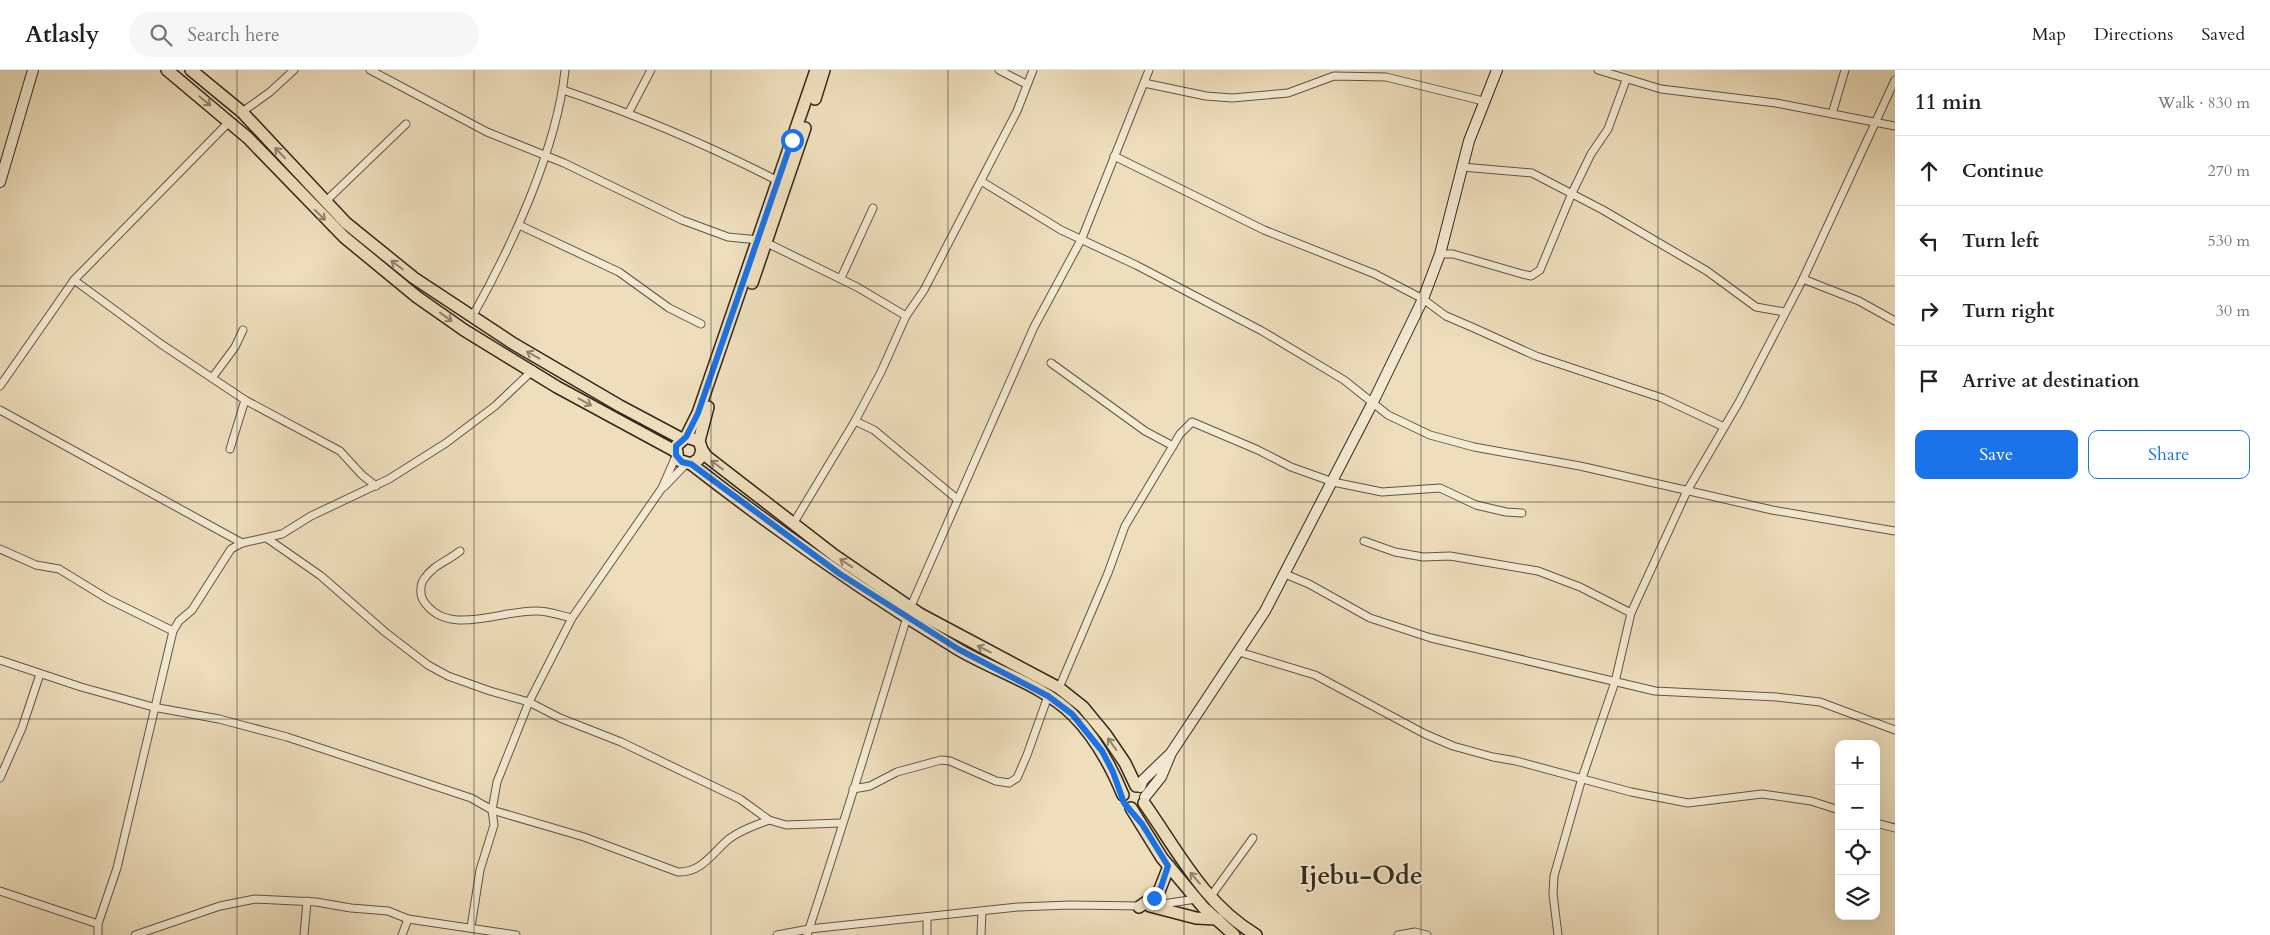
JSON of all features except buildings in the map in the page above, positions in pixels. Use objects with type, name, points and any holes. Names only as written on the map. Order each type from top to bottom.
[{"type":"main road","points":[[167,70],[230,121],[314,209],[366,257],[464,330],[533,370],[558,387],[675,453],[840,574],[958,649],[1048,696],[1072,714],[1094,740],[1113,772],[1123,795],[1124,803],[1130,808],[1168,866],[1196,899],[1234,935]]},
{"type":"main road","points":[[191,70],[242,112],[346,223],[387,258],[472,317],[620,406],[701,446],[706,456],[834,555],[966,640],[1059,688],[1083,707],[1115,747],[1186,868],[1234,919],[1256,935]]},
{"type":"main road","points":[[675,453],[698,413],[763,242],[778,181],[816,70]]},
{"type":"main road","points":[[689,464],[700,459],[701,446],[716,380],[824,70]]},
{"type":"main road","points":[[1123,795],[1129,787],[1141,793]]},
{"type":"main road","points":[[1130,808],[1138,808],[1141,793]]},
{"type":"main road","points":[[1145,906],[1158,894],[1168,866]]},
{"type":"main road","points":[[1145,906],[1196,918],[1217,919]]},
{"type":"street","points":[[0,182],[32,70]]},
{"type":"street","points":[[242,112],[294,70]]},
{"type":"street","points":[[370,70],[487,132],[710,231],[728,237],[763,242],[841,278],[906,316]]},
{"type":"street","points":[[472,317],[519,225],[544,156],[563,90],[565,70]]},
{"type":"street","points":[[629,112],[651,70]]},
{"type":"street","points":[[1000,70],[1026,84]]},
{"type":"street","points":[[793,524],[855,422],[881,372],[906,316],[924,290],[982,181],[1017,111],[1033,70]]},
{"type":"street","points":[[911,606],[1034,327],[1082,238],[1149,70]]},
{"type":"street","points":[[1141,793],[1161,776],[1171,753],[1265,611],[1373,402],[1422,298],[1440,254],[1469,141],[1483,101],[1498,70]]},
{"type":"street","points":[[1598,70],[1661,89],[1776,103],[1895,126]]},
{"type":"street","points":[[1832,114],[1845,70]]},
{"type":"street","points":[[1144,83],[1206,96],[1232,98],[1288,93],[1334,76],[1386,77],[1483,101]]},
{"type":"street","points":[[1440,254],[1453,254],[1531,276],[1540,270],[1591,154],[1608,129],[1626,80]]},
{"type":"street","points":[[1558,935],[1554,876],[1582,778],[1615,682],[1631,613],[1687,491],[1724,427],[1803,279],[1895,80]]},
{"type":"street","points":[[563,90],[629,112],[732,157],[778,181]]},
{"type":"street","points":[[0,386],[74,280],[230,121]]},
{"type":"street","points":[[326,201],[406,124]]},
{"type":"street","points":[[1114,156],[1264,230],[1375,274],[1422,298],[1446,316],[1536,356],[1592,372],[1662,398],[1724,427]]},
{"type":"street","points":[[1462,167],[1532,173],[1707,271],[1756,306],[1784,312]]},
{"type":"street","points":[[982,181],[1061,230],[1082,238],[1202,298],[1262,331],[1344,380],[1388,415],[1430,435],[1474,447],[1580,466],[1772,510],[1895,531]]},
{"type":"street","points":[[841,278],[872,208]]},
{"type":"street","points":[[519,225],[618,272],[669,308],[701,324]]},
{"type":"street","points":[[1803,279],[1859,302],[1895,322]]},
{"type":"street","points":[[74,280],[245,400],[340,450],[362,475],[376,486]]},
{"type":"street","points":[[212,378],[235,347],[243,330]]},
{"type":"street","points":[[1050,363],[1145,431],[1173,446]]},
{"type":"street","points":[[98,935],[98,924],[116,868],[153,707],[173,631],[179,621],[192,610],[226,555],[231,549],[242,543],[268,539],[282,534],[311,516],[376,486],[446,443],[495,406],[533,370]]},
{"type":"street","points":[[230,449],[245,400]]},
{"type":"street","points":[[0,410],[242,543]]},
{"type":"street","points":[[855,422],[874,430],[957,499]]},
{"type":"street","points":[[1059,688],[1108,573],[1125,526],[1180,434],[1192,422],[1258,450],[1291,467],[1333,482],[1382,492],[1440,488],[1476,505],[1506,512],[1522,513]]},
{"type":"street","points":[[662,488],[675,453]]},
{"type":"street","points":[[471,927],[480,870],[494,825],[492,810],[498,782],[529,702],[572,618],[662,488],[689,464]]},
{"type":"street","points":[[268,539],[321,576],[385,632],[428,665],[448,676],[529,702],[560,718],[621,742],[740,799],[769,820],[786,825],[841,822]]},
{"type":"street","points":[[1364,541],[1395,552],[1423,557],[1450,556],[1538,571],[1580,587],[1631,613]]},
{"type":"street","points":[[0,550],[36,566],[59,569],[108,599],[173,631]]},
{"type":"street","points":[[460,551],[449,560],[437,564],[423,580],[420,596],[428,608],[438,616],[454,621],[506,613],[539,611],[572,618]]},
{"type":"street","points":[[1285,574],[1309,584],[1370,618],[1506,657],[1548,664],[1574,673],[1655,691],[1776,696],[1820,702],[1895,730]]},
{"type":"street","points":[[808,932],[822,892],[841,822],[907,618]]},
{"type":"street","points":[[1239,652],[1315,675],[1425,734],[1453,746],[1631,792],[1688,803],[1762,794],[1811,802],[1835,809]]},
{"type":"street","points":[[0,660],[40,674],[153,707],[219,719],[287,737],[325,752],[471,798],[492,810],[584,837],[668,869],[688,872],[705,863],[730,838],[769,820]]},
{"type":"street","points":[[0,778],[15,744],[40,674]]},
{"type":"street","points":[[853,789],[870,786],[897,772],[941,760],[950,761],[996,781],[1009,783],[1017,778],[1028,755],[1048,696]]},
{"type":"street","points":[[1880,824],[1895,828]]},
{"type":"street","points":[[1211,896],[1253,838]]},
{"type":"street","points":[[0,891],[98,924]]},
{"type":"street","points":[[135,935],[235,902],[255,899],[306,901],[388,911],[408,919],[516,935]]},
{"type":"street","points":[[777,935],[927,917],[1051,905],[1145,906],[1196,899]]},
{"type":"street","points":[[304,935],[306,901]]},
{"type":"street","points":[[981,935],[982,912]]},
{"type":"street","points":[[927,917],[927,935]]},
{"type":"street","points":[[402,935],[408,919]]},
{"type":"street","points":[[1398,935],[1415,932],[1426,935]]},
{"type":"district","name":"Ijebu-Ode","points":[[1361,875]]},
{"type":"route","points":[[792,140],[698,413],[692,428],[676,446],[675,451],[678,460],[691,464],[840,574],[907,618],[958,649],[1048,696],[1072,714],[1102,751],[1123,795],[1124,803],[1142,824],[1168,866],[1160,890],[1154,898]]}]
